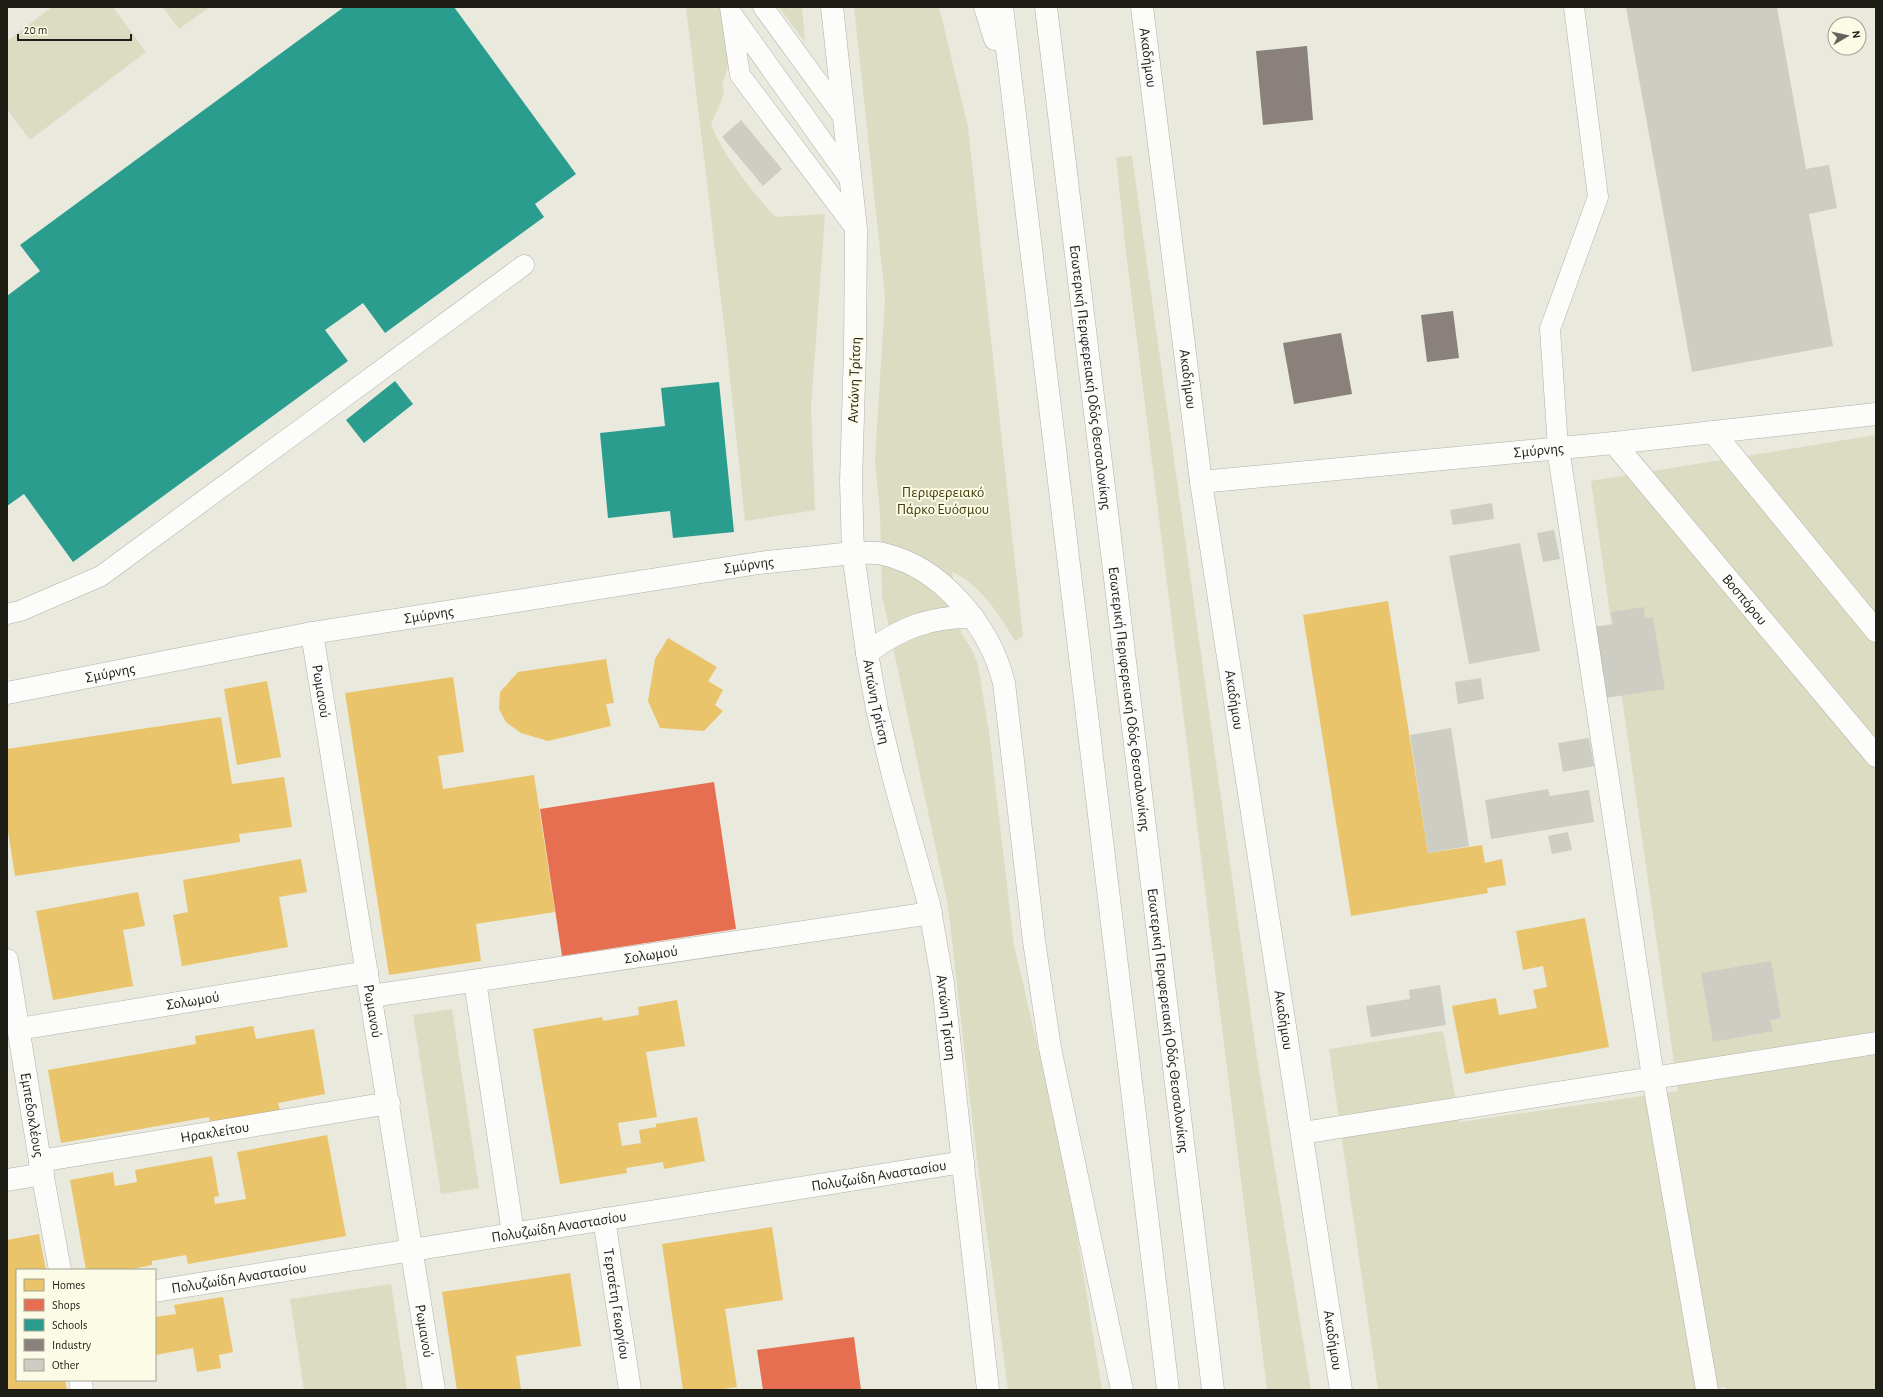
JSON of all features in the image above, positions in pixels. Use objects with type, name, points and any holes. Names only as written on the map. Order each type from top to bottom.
[{"type":"main road","name":"Αντώνη Τρίτση","points":[[832,7],[856,229],[856,350],[851,481],[853,553],[867,653],[892,776],[921,872],[931,913],[943,984],[988,1390]]},
{"type":"main road","points":[[985,7],[1012,91]]},
{"type":"main road","points":[[1002,7],[1168,1390]]},
{"type":"main road","name":"Εσωτερική Περιφερειακή Οδός Θεσσαλονίκης","points":[[1046,7],[1213,1390]]},
{"type":"main road","points":[[1055,85],[1060,7]]},
{"type":"main road","name":"Ακαδήμου","points":[[1142,7],[1201,482],[1341,1390]]},
{"type":"main road","name":"Σμύρνης","points":[[1201,482],[1614,443],[1876,414]]},
{"type":"main road","points":[[1713,432],[1876,631]]},
{"type":"main road","name":"Βοσπόρου","points":[[1614,443],[1876,756]]},
{"type":"main road","points":[[1558,448],[1653,1077],[1707,1390]]},
{"type":"main road","name":"Σμύρνης","points":[[7,693],[312,633],[759,563],[853,553],[883,554],[913,565],[930,574],[973,617],[992,647],[999,662],[1004,683],[1034,941],[1050,1048],[1122,1390]]},
{"type":"main road","points":[[867,653],[896,633],[926,622],[953,617],[973,617]]},
{"type":"main road","name":"Ρωμανού","points":[[312,633],[389,1103],[434,1390]]},
{"type":"main road","name":"Σολωμού","points":[[371,996],[931,913]]},
{"type":"main road","name":"Εμπεδοκλέους","points":[[7,960],[41,1168],[60,1269]]},
{"type":"main road","name":"Σολωμού","points":[[19,1029],[367,972]]},
{"type":"main road","points":[[475,981],[513,1233]]},
{"type":"main road","points":[[1302,1133],[1876,1043]]},
{"type":"main road","name":"Ηρακλείτου","points":[[7,1180],[41,1168],[389,1103]]},
{"type":"main road","name":"Πολυζωίδη Αναστασίου","points":[[156,1291],[963,1162]]},
{"type":"main road","name":"Τερτσέτη Γεωργίου","points":[[604,1219],[630,1390]]},
{"type":"lane","points":[[763,7],[844,118]]},
{"type":"lane","points":[[1558,448],[1550,329],[1598,197],[1574,7]]},
{"type":"lane","points":[[731,10],[851,180]]},
{"type":"lane","points":[[731,10],[740,75],[856,229]]},
{"type":"lane","points":[[7,614],[20,611],[101,576],[524,265]]},
{"type":"green space","points":[[52,7],[113,7],[146,52],[30,140],[7,109],[7,41]]},
{"type":"green space","points":[[163,7],[210,7],[179,29]]},
{"type":"green space","points":[[686,7],[724,7],[730,60],[722,85],[724,94],[711,125],[731,162],[775,217],[825,214],[811,408],[815,510],[745,521],[727,350]]},
{"type":"green space","points":[[779,7],[802,7],[805,42]]},
{"type":"green space","name":"Περιφερειακό Πάρκο Ευόσμου","points":[[854,7],[939,7],[968,127],[1023,636],[1015,641],[996,611],[980,592],[972,584],[952,572],[961,632],[973,652],[978,665],[989,732],[1014,945],[1067,1173],[1102,1390],[1008,1390],[977,1160],[948,906],[882,595],[880,512],[875,460],[885,297]]},
{"type":"green space","points":[[1132,156],[1257,1058],[1311,1390],[1267,1390],[1125,244],[1116,157]]},
{"type":"green space","points":[[1876,435],[1876,1390],[1726,1390],[1725,1387],[1707,1390],[1378,1390],[1329,1049],[1443,1031],[1460,1122],[1678,1091],[1591,481]]},
{"type":"green space","points":[[452,1009],[479,1188],[441,1194],[413,1015]]},
{"type":"green space","points":[[391,1284],[407,1390],[304,1390],[290,1299]]},
{"type":"building: Homes","points":[[1388,601],[1428,853],[1482,845],[1485,863],[1502,859],[1506,885],[1487,888],[1488,893],[1351,916],[1303,615]]},
{"type":"building: Homes","points":[[668,638],[717,667],[708,681],[723,690],[715,705],[723,711],[704,731],[660,728],[648,701],[655,659]]},
{"type":"building: Homes","points":[[606,659],[614,703],[606,704],[611,726],[548,741],[521,733],[506,722],[499,709],[500,692],[518,672]]},
{"type":"building: Homes","points":[[453,677],[464,752],[438,756],[443,789],[534,775],[555,912],[476,924],[481,961],[389,975],[345,693]]},
{"type":"building: Homes","points":[[267,681],[281,757],[237,765],[224,689]]},
{"type":"building: Homes","points":[[221,717],[232,784],[284,777],[292,827],[239,834],[240,842],[15,876],[7,825],[7,749]]},
{"type":"building: Homes","points":[[301,859],[307,892],[279,897],[288,947],[182,966],[173,915],[188,912],[183,880]]},
{"type":"building: Homes","points":[[138,892],[145,926],[123,930],[133,986],[53,1000],[36,911]]},
{"type":"building: Homes","points":[[1585,918],[1609,1047],[1465,1074],[1452,1006],[1496,998],[1499,1015],[1537,1008],[1533,990],[1547,987],[1543,966],[1523,970],[1516,931]]},
{"type":"building: Homes","points":[[677,1000],[685,1046],[646,1052],[657,1117],[618,1123],[622,1146],[641,1143],[639,1130],[656,1127],[656,1124],[697,1117],[705,1161],[664,1169],[663,1162],[626,1168],[627,1173],[560,1184],[533,1029],[602,1017],[603,1021],[639,1015],[638,1007]]},
{"type":"building: Homes","points":[[253,1026],[256,1039],[314,1029],[325,1094],[278,1103],[280,1111],[210,1123],[209,1117],[61,1143],[48,1070],[196,1044],[195,1036]]},
{"type":"building: Homes","points":[[327,1135],[346,1236],[188,1264],[186,1255],[152,1261],[152,1265],[132,1269],[86,1269],[70,1180],[113,1172],[115,1186],[137,1182],[135,1170],[212,1156],[219,1196],[214,1197],[215,1204],[246,1199],[237,1152]]},
{"type":"building: Homes","points":[[772,1227],[783,1300],[725,1309],[737,1387],[715,1390],[683,1390],[662,1244]]},
{"type":"building: Homes","points":[[39,1234],[46,1269],[16,1269],[16,1381],[65,1381],[67,1390],[7,1390],[7,1240]]},
{"type":"building: Homes","points":[[570,1273],[581,1346],[516,1356],[521,1390],[457,1390],[442,1292]]},
{"type":"building: Homes","points":[[223,1297],[233,1352],[219,1355],[221,1368],[197,1372],[193,1348],[156,1355],[156,1317],[176,1314],[174,1305]]},
{"type":"building: Shops","points":[[714,782],[736,929],[562,956],[540,809]]},
{"type":"building: Shops","points":[[854,1337],[861,1390],[763,1390],[757,1350]]},
{"type":"building: Schools","points":[[344,7],[454,7],[576,174],[535,204],[544,217],[385,333],[363,303],[325,330],[348,361],[73,562],[24,494],[7,506],[7,296],[40,271],[20,245]]},
{"type":"building: Schools","points":[[395,381],[413,404],[364,443],[346,420]]},
{"type":"building: Schools","points":[[719,382],[734,532],[673,538],[670,511],[608,518],[600,433],[665,426],[661,388]]},
{"type":"building: Industry","points":[[1307,46],[1313,120],[1263,125],[1256,51]]},
{"type":"building: Industry","points":[[1453,311],[1459,358],[1427,362],[1421,315]]},
{"type":"building: Industry","points":[[1341,333],[1352,394],[1294,404],[1283,343]]},
{"type":"building: Other","points":[[1626,7],[1777,7],[1806,169],[1829,165],[1837,208],[1809,214],[1833,346],[1692,372]]},
{"type":"building: Other","points":[[741,120],[782,169],[763,186],[722,137]]},
{"type":"building: Other","points":[[1492,503],[1494,519],[1453,525],[1450,510]]},
{"type":"building: Other","points":[[1554,530],[1560,559],[1543,562],[1537,533]]},
{"type":"building: Other","points":[[1520,543],[1540,651],[1469,664],[1449,556]]},
{"type":"building: Other","points":[[1644,607],[1645,618],[1653,617],[1665,689],[1599,699],[1587,628],[1613,624],[1611,612]]},
{"type":"building: Other","points":[[1481,678],[1484,699],[1458,704],[1455,682]]},
{"type":"building: Other","points":[[1451,728],[1469,846],[1428,853],[1410,735]]},
{"type":"building: Other","points":[[1589,738],[1594,766],[1563,772],[1558,743]]},
{"type":"building: Other","points":[[1548,789],[1550,796],[1589,790],[1594,822],[1491,839],[1485,800]]},
{"type":"building: Other","points":[[1568,832],[1572,850],[1552,854],[1548,836]]},
{"type":"building: Other","points":[[1771,961],[1781,1018],[1770,1020],[1773,1031],[1713,1042],[1701,973]]},
{"type":"building: Other","points":[[1440,985],[1446,1025],[1371,1037],[1366,1006],[1410,999],[1409,990]]}]
